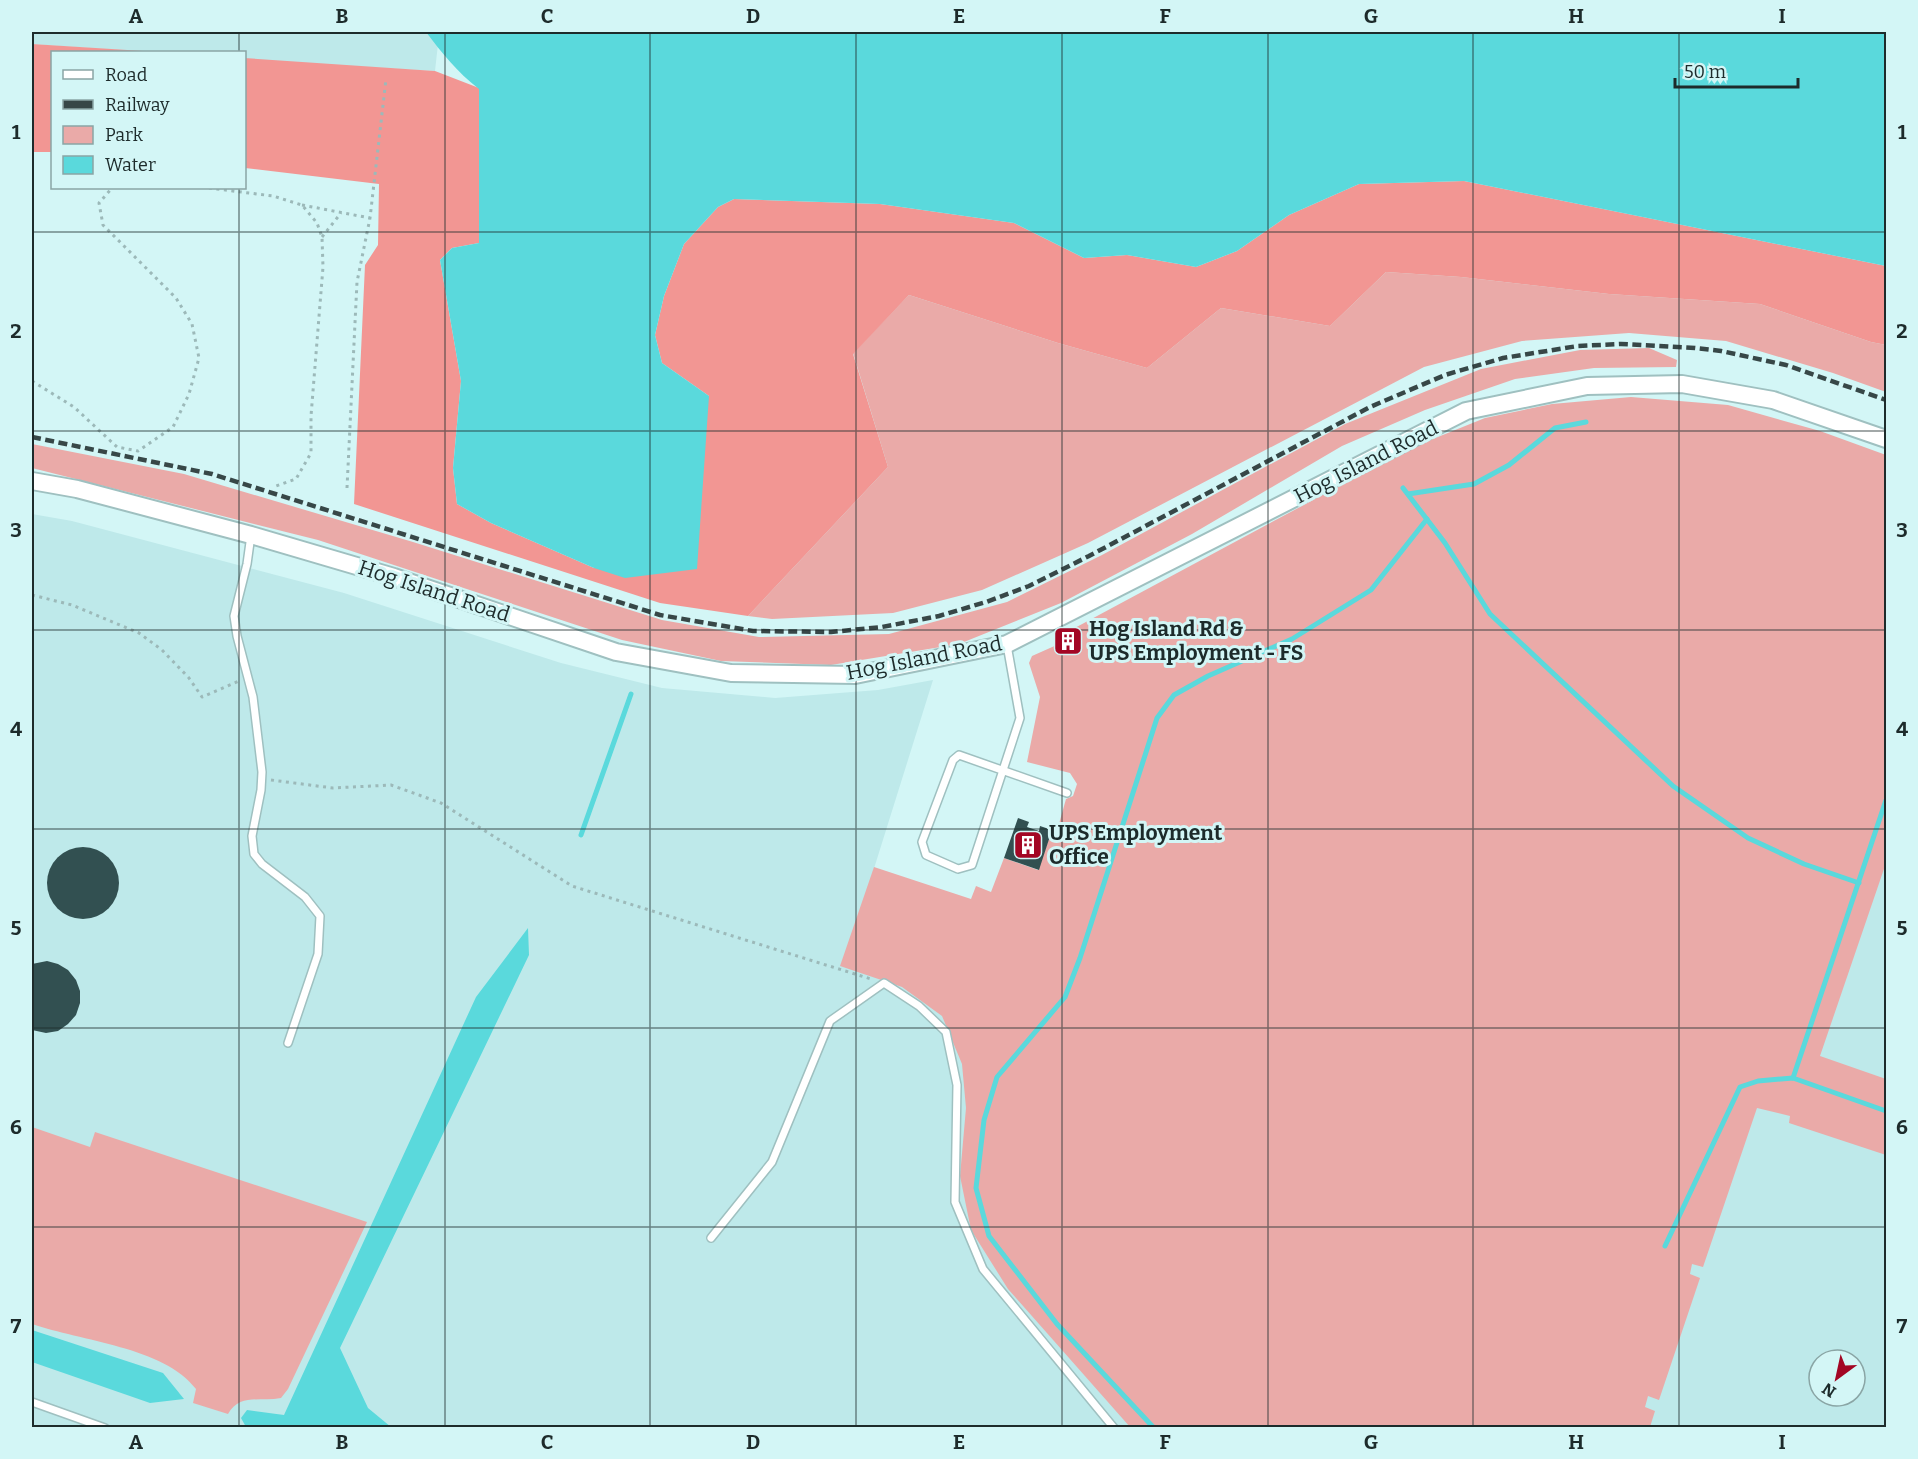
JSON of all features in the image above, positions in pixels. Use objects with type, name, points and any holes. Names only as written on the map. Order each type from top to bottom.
[{"type":"street","name":"Hog Island Road","points":[[32,481],[77,489],[251,535],[394,577],[616,652],[731,673],[855,675],[1007,644],[1466,411],[1587,386],[1682,384],[1773,400],[1887,439]]},
{"type":"lane","points":[[251,535],[247,564],[234,616],[253,697],[261,778],[252,836],[254,854],[262,864],[305,897],[320,916],[318,954],[288,1043]]},
{"type":"lane","points":[[1007,644],[1020,718],[1003,770],[972,865],[958,869],[926,855],[922,842],[953,760],[959,755],[1003,770],[1067,793]]},
{"type":"lane","points":[[711,1238],[772,1162],[830,1021],[884,983],[919,1006],[946,1032],[957,1085],[955,1202],[983,1269],[1113,1428]]},
{"type":"lane","points":[[32,1402],[105,1428]]},
{"type":"path","points":[[347,488],[357,282],[370,218],[386,79]]},
{"type":"path","points":[[32,381],[74,407],[117,447],[138,451],[173,427],[189,394],[199,358],[192,324],[176,298],[103,225],[99,203],[111,189]]},
{"type":"path","points":[[217,189],[273,196],[302,205],[370,218]]},
{"type":"path","points":[[276,486],[296,479],[311,453],[311,416],[323,267],[322,237],[316,223],[302,205]]},
{"type":"path","points":[[322,237],[341,213]]},
{"type":"path","points":[[32,595],[72,605],[139,633],[162,650],[189,678],[202,697],[248,678]]},
{"type":"path","points":[[261,778],[333,788],[391,785],[441,803],[572,886],[884,983]]},
{"type":"shaded area","points":[[32,32],[428,32],[438,44],[435,71],[246,60],[246,51],[133,51],[32,44]]},
{"type":"shaded area","points":[[32,44],[143,51],[51,51],[51,152],[32,152]]},
{"type":"shaded area","points":[[246,58],[435,71],[479,88],[479,243],[452,248],[440,260],[461,381],[453,468],[457,504],[491,523],[594,568],[709,396],[662,363],[655,335],[664,296],[684,244],[718,207],[734,199],[880,204],[1014,223],[1084,258],[1127,255],[1196,267],[1237,251],[1289,215],[1359,184],[1464,181],[1886,266],[1886,345],[1760,304],[1609,294],[1461,277],[1386,272],[1330,326],[1221,308],[1147,368],[1058,343],[909,295],[853,354],[888,467],[748,616],[660,603],[354,504],[365,265],[378,245],[379,184],[246,168]]},
{"type":"shaded area","points":[[1886,470],[1886,1427],[32,1427],[32,514],[72,521],[344,593],[561,663],[662,688],[775,698],[878,690],[933,680],[861,910],[1055,971]]},
{"type":"green space","points":[[1386,272],[1461,277],[1609,294],[1760,304],[1886,345],[1886,392],[1833,373],[1726,341],[1629,333],[1522,341],[1424,367],[1088,543],[982,590],[893,613],[772,619],[748,616],[888,467],[853,353],[909,295],[1058,343],[1147,368],[1221,308],[1330,326]]},
{"type":"green space","points":[[1649,348],[1677,360],[1676,367],[1594,368],[1515,379],[1425,410],[1342,446],[1192,534],[1061,603],[959,644],[831,665],[721,661],[622,640],[318,540],[32,468],[32,444],[184,474],[413,542],[662,620],[759,637],[889,634],[1007,602],[1102,555],[1345,424],[1481,369],[1580,350]]},
{"type":"green space","points":[[1631,397],[1728,405],[1820,431],[1886,455],[1886,863],[1820,1056],[1886,1079],[1886,1155],[1789,1123],[1790,1116],[1757,1108],[1703,1267],[1692,1264],[1690,1274],[1700,1278],[1659,1400],[1648,1396],[1645,1407],[1655,1411],[1650,1427],[1130,1427],[1008,1289],[971,1230],[960,1176],[966,1108],[962,1064],[942,1016],[902,987],[840,966],[874,867],[971,899],[976,886],[991,892],[1004,858],[1038,870],[1052,830],[1057,831],[1066,799],[1073,796],[1077,784],[1070,773],[1027,762],[1040,697],[1029,663],[1032,656],[1059,644],[1061,647],[1077,639],[1071,630],[1408,449],[1485,418],[1552,404]]},
{"type":"green space","points":[[32,1127],[90,1147],[95,1132],[367,1222],[288,1389],[281,1398],[238,1403],[228,1414],[193,1403],[196,1389],[182,1375],[143,1354],[32,1324]]},
{"type":"water","points":[[426,32],[1886,32],[1886,266],[1464,181],[1359,184],[1289,215],[1237,251],[1196,267],[1127,255],[1084,258],[1014,223],[880,204],[734,199],[718,207],[684,244],[664,296],[655,335],[662,363],[709,396],[697,569],[625,578],[594,568],[491,523],[457,504],[453,468],[461,381],[440,260],[452,248],[479,243],[479,89],[457,69]]},
{"type":"water","points":[[528,928],[529,955],[340,1348],[368,1408],[391,1427],[246,1427],[241,1418],[247,1410],[284,1415],[476,997]]},
{"type":"water","points":[[32,1330],[163,1373],[184,1399],[150,1403],[32,1362]]},
{"type":"building","name":"UPS Employment Office","points":[[1018,818],[1029,822],[1027,827],[1039,831],[1040,826],[1052,830],[1039,870],[1004,858]]},
{"type":"building","points":[[83,847],[103,853],[113,863],[119,883],[113,903],[103,913],[83,919],[63,913],[53,903],[47,883],[53,863],[63,853]]},
{"type":"building","points":[[47,961],[68,970],[76,980],[80,991],[80,1003],[76,1015],[68,1024],[58,1031],[46,1033],[32,1030],[32,964]]},
{"type":"waterway","points":[[1408,494],[1474,484],[1509,465],[1555,428],[1586,422]]},
{"type":"waterway","points":[[1403,488],[1445,543],[1490,614],[1673,786],[1748,838],[1804,864],[1859,883]]},
{"type":"waterway","points":[[1154,1428],[1057,1324],[989,1236],[976,1188],[984,1120],[997,1077],[1065,997],[1080,958],[1157,718],[1174,695],[1208,676],[1292,639],[1371,590],[1427,519]]},
{"type":"waterway","points":[[581,835],[631,694]]},
{"type":"waterway","points":[[1793,1078],[1886,800]]},
{"type":"waterway","points":[[1665,1246],[1740,1087],[1758,1081],[1793,1078],[1886,1111]]},
{"type":"railway","points":[[32,437],[212,474],[660,615],[753,631],[831,632],[882,627],[939,616],[1029,586],[1370,407],[1445,375],[1503,358],[1578,346],[1621,344],[1695,348],[1721,351],[1786,365],[1886,400]]},
{"type":"place","name":"Hog Island Rd & UPS Employment - FS","points":[[1068,641]]},
{"type":"place","name":"UPS Employment Office","points":[[1028,845]]}]
